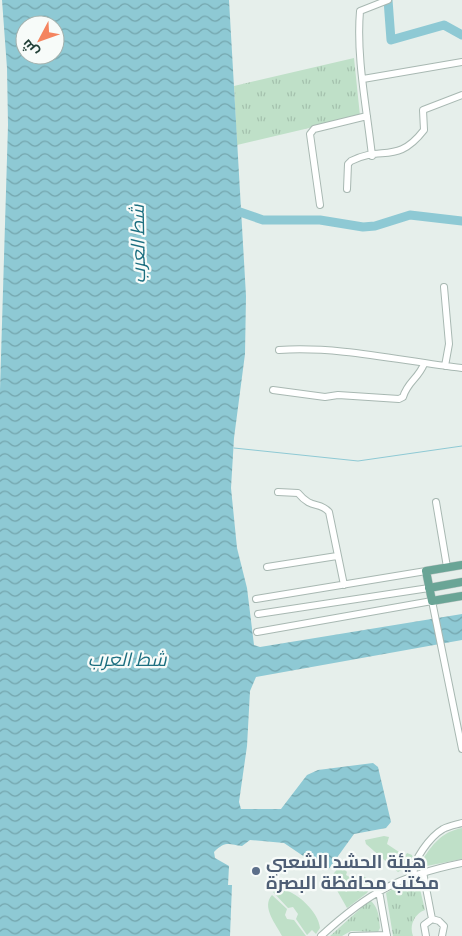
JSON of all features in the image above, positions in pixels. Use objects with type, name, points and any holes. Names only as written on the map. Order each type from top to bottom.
[{"type":"main road","points":[[462,565],[426,571],[433,604],[462,596]]},
{"type":"main road","points":[[429,588],[462,582]]},
{"type":"street","points":[[372,156],[363,79],[359,26],[360,11],[386,1]]},
{"type":"street","points":[[363,79],[462,62]]},
{"type":"street","points":[[347,189],[348,164],[356,158],[399,152],[410,147],[424,130],[423,110],[462,95]]},
{"type":"street","points":[[320,205],[310,134],[314,130],[368,116]]},
{"type":"street","points":[[444,287],[449,344],[445,366]]},
{"type":"street","points":[[280,350],[307,348],[351,352],[462,368]]},
{"type":"street","points":[[273,390],[325,397],[338,395],[399,398],[403,397],[407,385],[419,376],[424,364]]},
{"type":"street","points":[[278,492],[298,493],[309,505],[320,506],[329,512],[344,585]]},
{"type":"street","points":[[436,502],[447,567]]},
{"type":"street","points":[[267,567],[337,556]]},
{"type":"street","points":[[256,599],[426,571]]},
{"type":"street","points":[[258,614],[429,588]]},
{"type":"street","points":[[257,632],[433,604],[462,749]]},
{"type":"street","points":[[414,875],[417,861],[436,834],[449,826],[462,823]]},
{"type":"street","points":[[321,936],[379,890],[422,872],[462,863]]},
{"type":"street","points":[[422,872],[432,919]]},
{"type":"street","points":[[352,936],[387,936],[379,890]]},
{"type":"street","points":[[426,936],[424,925],[432,919],[439,920],[444,926],[442,936]]},
{"type":"green space","points":[[354,58],[360,116],[237,145],[234,86]]},
{"type":"green space","points":[[462,828],[462,859],[422,867],[421,862],[438,840],[448,833]]},
{"type":"green space","points":[[384,836],[389,837],[387,844],[405,856],[407,853],[412,855],[413,858],[405,868],[398,872],[366,844],[365,840]]},
{"type":"green space","points":[[343,862],[348,865],[345,870],[347,872],[346,875],[357,879],[360,874],[374,883],[367,893],[347,908],[330,878]]},
{"type":"green space","points":[[407,881],[414,881],[420,889],[425,910],[418,914],[413,921],[413,936],[393,936],[386,893]]},
{"type":"green space","points":[[278,889],[291,892],[305,902],[319,922],[320,928],[316,934],[312,930],[307,935],[296,919],[298,914],[293,907],[288,908],[273,892]]},
{"type":"green space","points":[[272,895],[287,909],[285,915],[287,919],[294,920],[306,936],[282,936],[269,910],[269,900]]},
{"type":"green space","points":[[370,900],[378,913],[380,928],[378,932],[351,931],[342,936],[330,936]]},
{"type":"water","name":"شط العرب","points":[[2,0],[229,0],[246,296],[245,354],[234,438],[231,488],[237,548],[247,588],[254,645],[260,647],[462,614],[462,640],[256,677],[250,691],[247,746],[239,802],[241,809],[281,809],[307,775],[318,770],[373,763],[378,767],[391,822],[386,828],[354,834],[328,870],[321,868],[284,843],[250,840],[242,846],[228,844],[218,848],[214,852],[215,858],[229,866],[228,885],[232,885],[230,936],[0,936],[0,390],[8,125],[7,68]]},
{"type":"waterway","points":[[388,0],[391,40],[444,25],[462,35]]},
{"type":"waterway","points":[[240,212],[263,220],[320,220],[363,227],[375,226],[410,215],[462,221]]},
{"type":"waterway","points":[[234,448],[358,461],[462,446]]},
{"type":"place","name":"هيئة الحشد الشعبي مكتب محافظة البصرة","points":[[256,871]]}]
